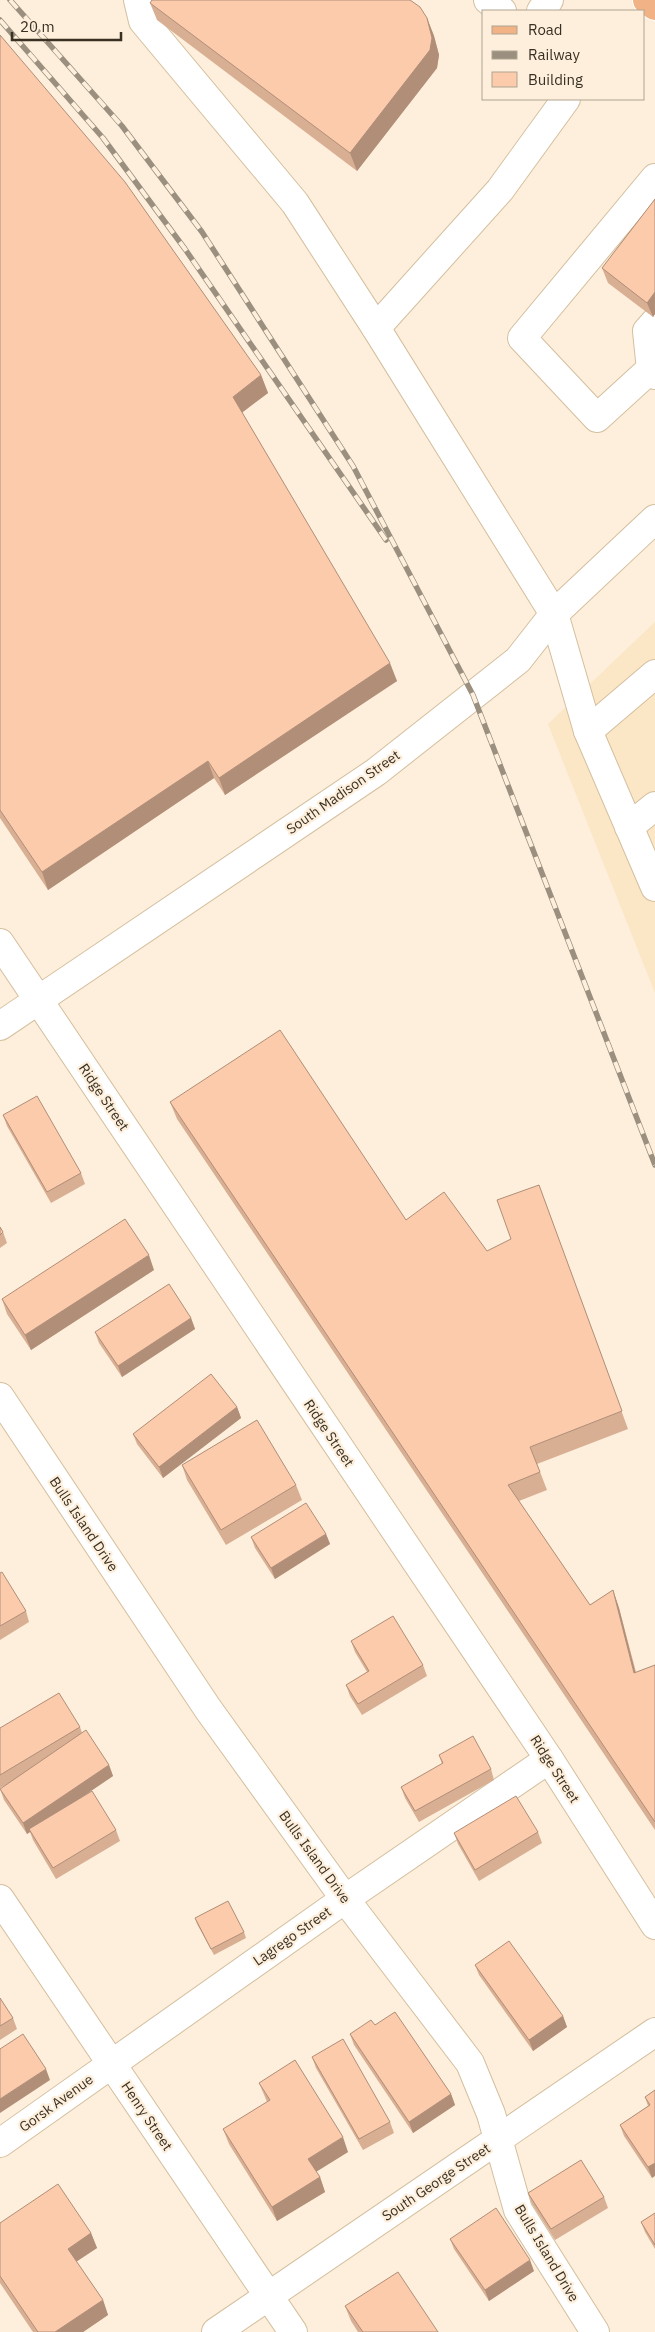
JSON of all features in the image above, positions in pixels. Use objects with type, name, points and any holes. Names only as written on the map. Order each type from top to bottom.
[{"type":"main road","points":[[647,0],[655,6]]},
{"type":"street","points":[[138,0],[142,21],[295,203],[376,328],[554,614],[588,731],[655,888]]},
{"type":"street","points":[[488,0],[501,10]]},
{"type":"street","points":[[376,328],[500,190],[565,100]]},
{"type":"street","points":[[655,178],[522,338],[597,418],[654,370],[647,331],[655,322]]},
{"type":"street","name":"South Madison Street","points":[[0,1026],[376,772],[518,660],[554,614],[655,519]]},
{"type":"street","points":[[588,731],[655,674]]},
{"type":"street","points":[[629,827],[655,806]]},
{"type":"street","name":"Ridge Street","points":[[0,943],[549,1759],[655,1926]]},
{"type":"street","name":"Bulls Island Drive","points":[[0,1397],[208,1709],[345,1899],[470,2063],[491,2114],[518,2210],[594,2332]]},
{"type":"street","name":"Lagrego Street","points":[[111,2064],[345,1899],[549,1759]]},
{"type":"street","name":"Henry Street","points":[[0,1899],[293,2332]]},
{"type":"street","name":"South George Street","points":[[216,2332],[655,2032]]},
{"type":"street","name":"Gorsk Avenue","points":[[0,2143],[111,2064]]},
{"type":"shaded area","points":[[655,622],[655,993],[548,724]]},
{"type":"building","points":[[152,0],[410,0],[420,7],[427,18],[432,38],[430,50],[350,153],[150,3]]},
{"type":"building","points":[[0,35],[125,182],[261,375],[233,397],[390,663],[219,778],[208,761],[42,872],[0,810]]},
{"type":"building","points":[[655,199],[655,292],[647,303],[602,268]]},
{"type":"building","points":[[280,1030],[406,1220],[444,1192],[487,1251],[511,1239],[497,1200],[539,1185],[622,1411],[530,1447],[540,1472],[508,1485],[590,1605],[613,1590],[634,1673],[655,1665],[655,1822],[170,1102]]},
{"type":"building","points":[[37,1096],[81,1173],[47,1192],[3,1115]]},
{"type":"building","points":[[125,1219],[149,1255],[25,1335],[2,1299]]},
{"type":"building","points":[[169,1284],[191,1318],[118,1366],[95,1332]]},
{"type":"building","points":[[211,1374],[237,1407],[159,1467],[133,1434]]},
{"type":"building","points":[[257,1420],[296,1485],[221,1530],[182,1465]]},
{"type":"building","points":[[306,1503],[326,1534],[271,1568],[251,1537]]},
{"type":"building","points":[[2,1572],[26,1611],[0,1626],[0,1573]]},
{"type":"building","points":[[393,1616],[423,1665],[358,1704],[346,1685],[369,1671],[351,1641]]},
{"type":"building","points":[[59,1693],[80,1727],[0,1775],[0,1728]]},
{"type":"building","points":[[86,1730],[109,1765],[23,1823],[0,1789]]},
{"type":"building","points":[[473,1736],[491,1769],[415,1811],[401,1787],[443,1763],[439,1755]]},
{"type":"building","points":[[92,1791],[116,1830],[53,1868],[29,1829]]},
{"type":"building","points":[[516,1796],[538,1832],[475,1870],[454,1833]]},
{"type":"building","points":[[228,1901],[244,1932],[211,1949],[195,1918]]},
{"type":"building","points":[[509,1941],[563,2016],[529,2040],[475,1965]]},
{"type":"building","points":[[0,1998],[13,2018],[0,2026]]},
{"type":"building","points":[[395,2012],[451,2094],[409,2122],[350,2034],[371,2020],[375,2025]]},
{"type":"building","points":[[23,2034],[46,2069],[0,2099],[0,2049]]},
{"type":"building","points":[[343,2039],[390,2122],[359,2139],[312,2057]]},
{"type":"building","points":[[295,2060],[343,2137],[308,2159],[320,2177],[272,2207],[223,2129],[270,2100],[259,2083]]},
{"type":"building","points":[[655,2090],[655,2163],[648,2167],[620,2125],[650,2105],[645,2097]]},
{"type":"building","points":[[581,2160],[604,2197],[551,2229],[528,2193]]},
{"type":"building","points":[[58,2184],[91,2233],[68,2249],[103,2300],[55,2332],[38,2332],[0,2276],[0,2223]]},
{"type":"building","points":[[496,2208],[530,2260],[485,2290],[450,2239]]},
{"type":"building","points":[[655,2213],[655,2245],[641,2222]]},
{"type":"building","points":[[398,2272],[438,2332],[363,2332],[345,2306]]},
{"type":"railway","points":[[10,0],[122,126],[202,232],[353,466],[473,695],[655,1165]]},
{"type":"railway","points":[[0,20],[103,138],[185,249],[386,540]]}]
